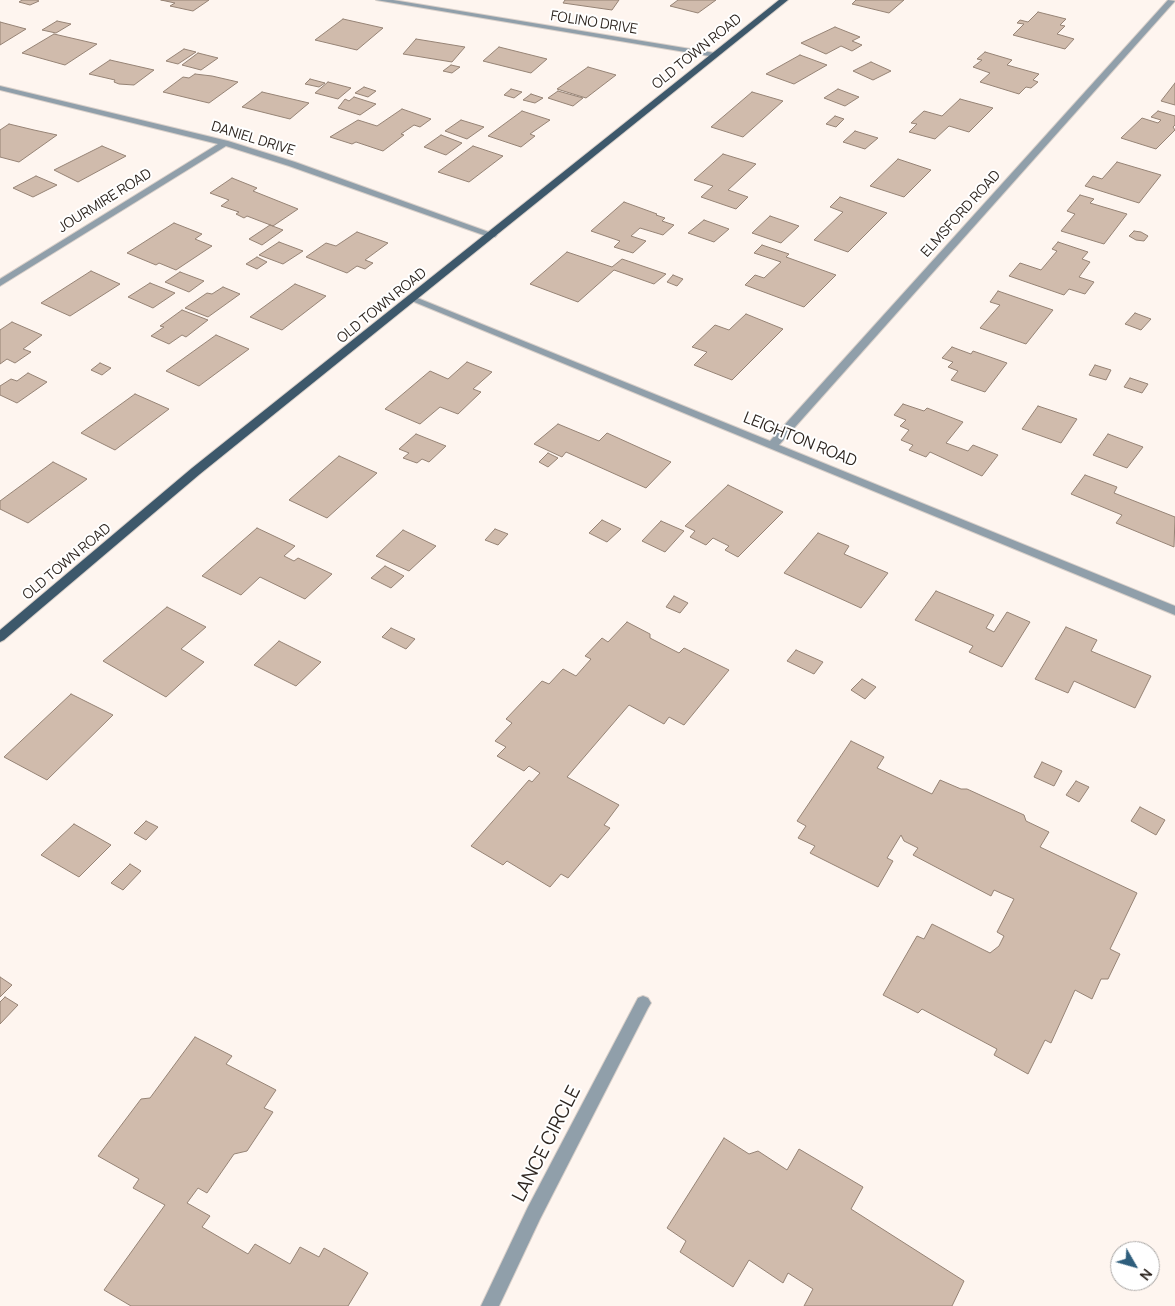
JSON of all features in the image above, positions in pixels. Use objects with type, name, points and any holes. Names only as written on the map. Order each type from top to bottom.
[{"type":"main road","name":"OLD TOWN ROAD","points":[[0,637],[196,471],[784,0]]},
{"type":"street","name":"FOLINO DRIVE","points":[[380,0],[715,55]]},
{"type":"street","name":"ELMSFORD ROAD","points":[[772,446],[1172,0]]},
{"type":"street","name":"DANIEL DRIVE","points":[[0,88],[225,144],[292,164],[492,235]]},
{"type":"street","name":"JOURMIRE ROAD","points":[[0,283],[225,144]]},
{"type":"street","name":"LEIGHTON ROAD","points":[[412,299],[1175,611]]},
{"type":"street","name":"LANCE CIRCLE","points":[[490,1306],[534,1213],[643,1003]]},
{"type":"building","points":[[22,0],[39,1],[30,5],[19,2]]},
{"type":"building","points":[[161,0],[209,0],[193,11],[170,6],[175,3]]},
{"type":"building","points":[[565,0],[619,0],[612,10],[563,3]]},
{"type":"building","points":[[678,0],[716,0],[698,13],[670,6]]},
{"type":"building","points":[[856,0],[904,0],[889,13],[852,4]]},
{"type":"building","points":[[1038,12],[1066,19],[1060,25],[1065,26],[1057,34],[1074,39],[1065,49],[1013,35],[1024,24],[1017,23],[1020,20],[1028,22]]},
{"type":"building","points":[[343,19],[383,28],[357,50],[315,40]]},
{"type":"building","points":[[57,21],[71,24],[56,33],[42,30]]},
{"type":"building","points":[[0,22],[26,29],[0,45]]},
{"type":"building","points":[[835,27],[860,37],[852,41],[862,45],[852,51],[841,46],[826,54],[801,43]]},
{"type":"building","points":[[54,34],[97,44],[65,65],[22,53]]},
{"type":"building","points":[[416,39],[465,47],[452,62],[403,54]]},
{"type":"building","points":[[499,47],[547,59],[531,73],[483,61]]},
{"type":"building","points":[[184,49],[196,52],[178,64],[166,61]]},
{"type":"building","points":[[985,52],[1012,60],[1007,65],[1039,74],[1033,80],[1038,82],[1031,88],[1026,87],[1019,94],[980,82],[990,73],[973,67],[982,60],[977,59]]},
{"type":"building","points":[[198,53],[218,58],[201,70],[182,65]]},
{"type":"building","points":[[800,55],[827,65],[794,84],[766,74]]},
{"type":"building","points":[[110,60],[154,70],[134,85],[119,84],[114,82],[115,80],[89,74]]},
{"type":"building","points":[[871,62],[891,71],[873,80],[853,71]]},
{"type":"building","points":[[451,65],[460,67],[452,73],[443,71]]},
{"type":"building","points":[[588,67],[616,75],[586,98],[557,89]]},
{"type":"building","points":[[195,74],[238,82],[209,103],[163,92],[183,77],[189,78]]},
{"type":"building","points":[[310,79],[325,83],[319,87],[305,84]]},
{"type":"building","points":[[328,82],[351,88],[338,99],[315,93]]},
{"type":"building","points":[[1175,83],[1175,105],[1161,101]]},
{"type":"building","points":[[364,87],[376,91],[368,97],[355,93]]},
{"type":"building","points":[[511,89],[522,92],[514,98],[504,95]]},
{"type":"building","points":[[838,89],[859,97],[845,106],[824,98]]},
{"type":"building","points":[[558,91],[583,98],[573,106],[548,98]]},
{"type":"building","points":[[262,92],[309,103],[290,119],[242,107]]},
{"type":"building","points":[[752,92],[783,101],[743,137],[711,127]]},
{"type":"building","points":[[531,94],[543,98],[535,103],[523,100]]},
{"type":"building","points":[[354,97],[376,104],[360,115],[338,108],[345,99],[349,101]]},
{"type":"building","points":[[960,99],[993,108],[969,132],[949,126],[935,139],[909,132],[917,124],[911,123],[924,111],[942,116]]},
{"type":"building","points":[[402,109],[431,119],[420,127],[414,125],[383,151],[356,142],[352,144],[330,137],[358,120],[377,126]]},
{"type":"building","points":[[522,111],[550,120],[530,134],[535,136],[521,147],[488,136]]},
{"type":"building","points":[[1158,111],[1175,116],[1175,125],[1173,127],[1175,130],[1156,149],[1121,138],[1142,118],[1158,123],[1161,120],[1151,117]]},
{"type":"building","points":[[835,116],[844,119],[836,127],[826,124]]},
{"type":"building","points":[[461,120],[484,127],[467,139],[445,131]]},
{"type":"building","points":[[9,124],[57,135],[19,162],[0,157],[0,130]]},
{"type":"building","points":[[855,131],[878,138],[865,149],[843,142]]},
{"type":"building","points":[[441,135],[462,143],[446,155],[424,147]]},
{"type":"building","points":[[102,146],[126,156],[78,182],[54,170]]},
{"type":"building","points":[[473,146],[503,156],[469,182],[438,172]]},
{"type":"building","points":[[723,154],[756,164],[728,190],[748,197],[736,209],[701,197],[713,186],[694,180]]},
{"type":"building","points":[[898,159],[931,170],[904,197],[870,186]]},
{"type":"building","points":[[1117,162],[1161,175],[1139,203],[1085,186],[1093,176],[1102,179]]},
{"type":"building","points":[[36,176],[57,185],[33,197],[13,188]]},
{"type":"building","points":[[232,178],[257,188],[253,191],[298,209],[273,226],[247,216],[244,218],[236,214],[239,212],[221,206],[229,200],[210,193]]},
{"type":"building","points":[[1080,195],[1094,199],[1090,203],[1127,214],[1104,244],[1061,231],[1075,214],[1067,211]]},
{"type":"building","points":[[840,197],[887,213],[848,252],[814,240],[843,212],[830,207]]},
{"type":"building","points":[[624,202],[657,214],[665,218],[662,221],[674,225],[663,235],[640,228],[631,236],[646,241],[633,253],[614,247],[620,241],[591,231]]},
{"type":"building","points":[[770,216],[799,226],[781,243],[752,233]]},
{"type":"building","points":[[704,220],[729,229],[714,242],[688,233]]},
{"type":"building","points":[[174,223],[202,234],[195,239],[212,246],[176,270],[159,263],[156,265],[127,253]]},
{"type":"building","points":[[270,225],[283,230],[262,245],[249,239]]},
{"type":"building","points":[[1134,231],[1148,236],[1144,241],[1136,240],[1129,236]]},
{"type":"building","points":[[357,232],[388,243],[365,260],[373,263],[365,269],[357,266],[347,273],[306,257],[326,243],[336,246]]},
{"type":"building","points":[[279,242],[303,251],[283,264],[259,255]]},
{"type":"building","points":[[1058,242],[1088,252],[1082,259],[1090,262],[1079,277],[1094,282],[1085,294],[1069,289],[1064,295],[1009,276],[1020,263],[1041,270],[1057,251],[1052,249]]},
{"type":"building","points":[[762,245],[789,254],[786,257],[836,275],[804,307],[745,285],[755,275],[764,278],[781,262],[754,253]]},
{"type":"building","points":[[567,252],[612,267],[622,259],[666,274],[654,284],[614,270],[578,302],[530,284]]},
{"type":"building","points":[[257,257],[267,262],[257,269],[246,264]]},
{"type":"building","points":[[91,271],[120,284],[70,316],[41,303]]},
{"type":"building","points":[[180,272],[204,281],[189,292],[165,282]]},
{"type":"building","points":[[673,275],[683,279],[677,286],[667,282]]},
{"type":"building","points":[[150,283],[175,293],[153,308],[128,297]]},
{"type":"building","points":[[295,284],[326,296],[282,330],[250,317]]},
{"type":"building","points":[[223,287],[240,294],[208,317],[185,308],[207,293],[212,294]]},
{"type":"building","points":[[998,291],[1053,310],[1026,344],[980,328],[1000,305],[990,302]]},
{"type":"building","points":[[182,310],[208,320],[186,337],[182,335],[169,344],[151,336],[164,327],[160,326]]},
{"type":"building","points":[[1135,313],[1151,319],[1141,330],[1125,324]]},
{"type":"building","points":[[746,314],[783,329],[732,380],[694,365],[707,352],[692,347],[715,325],[729,330]]},
{"type":"building","points":[[12,322],[42,335],[23,349],[31,352],[15,363],[7,359],[0,364],[0,330]]},
{"type":"building","points":[[216,335],[249,349],[199,386],[166,371]]},
{"type":"building","points":[[952,347],[971,354],[973,351],[1007,363],[985,392],[951,380],[958,371],[948,367],[953,362],[942,358]]},
{"type":"building","points":[[467,362],[492,372],[473,389],[481,392],[458,414],[440,407],[420,424],[385,409],[430,371],[448,379]]},
{"type":"building","points":[[100,363],[111,368],[102,375],[91,370]]},
{"type":"building","points":[[1095,365],[1111,370],[1106,380],[1089,375]]},
{"type":"building","points":[[28,373],[47,382],[17,403],[0,395],[0,386],[11,379],[17,381]]},
{"type":"building","points":[[1130,378],[1148,384],[1142,393],[1124,387]]},
{"type":"building","points":[[135,394],[169,409],[115,450],[81,433]]},
{"type":"building","points":[[903,404],[924,411],[927,408],[963,422],[946,443],[968,451],[973,445],[998,455],[982,476],[930,452],[926,457],[909,450],[913,445],[901,440],[909,430],[900,426],[906,420],[894,415]]},
{"type":"building","points":[[1038,406],[1077,419],[1061,443],[1022,429]]},
{"type":"building","points":[[558,424],[599,441],[607,433],[671,462],[646,488],[566,452],[562,457],[534,444]]},
{"type":"building","points":[[416,434],[446,446],[429,462],[422,459],[417,463],[403,458],[409,453],[399,449]]},
{"type":"building","points":[[1108,434],[1143,447],[1127,468],[1093,455]]},
{"type":"building","points":[[548,453],[558,458],[548,467],[539,462]]},
{"type":"building","points":[[339,456],[377,473],[327,518],[289,500]]},
{"type":"building","points":[[53,462],[87,479],[28,523],[0,509],[0,501]]},
{"type":"building","points":[[1085,475],[1117,487],[1114,493],[1175,517],[1174,547],[1116,523],[1122,515],[1071,494]]},
{"type":"building","points":[[728,485],[783,512],[738,557],[725,550],[729,546],[713,538],[706,545],[690,537],[695,531],[685,526]]},
{"type":"building","points":[[602,520],[621,529],[607,542],[589,533]]},
{"type":"building","points":[[661,521],[684,531],[665,552],[642,541]]},
{"type":"building","points":[[257,528],[295,546],[284,556],[294,561],[298,558],[332,574],[305,599],[260,577],[241,595],[202,576]]},
{"type":"building","points":[[495,529],[508,534],[498,545],[485,540]]},
{"type":"building","points":[[403,530],[436,546],[409,571],[376,556]]},
{"type":"building","points":[[818,533],[849,546],[844,554],[888,573],[861,608],[784,573]]},
{"type":"building","points":[[385,566],[404,576],[391,588],[371,578]]},
{"type":"building","points":[[936,591],[994,615],[986,628],[994,632],[1007,612],[1030,622],[1002,667],[969,652],[973,646],[915,620]]},
{"type":"building","points":[[674,596],[688,603],[680,613],[666,607]]},
{"type":"building","points":[[167,607],[206,627],[181,649],[204,662],[166,697],[103,661]]},
{"type":"building","points":[[627,622],[650,634],[650,638],[679,653],[684,648],[729,670],[684,725],[669,717],[664,724],[629,705],[567,777],[619,805],[604,825],[610,828],[568,878],[561,874],[550,887],[507,861],[503,865],[471,846],[529,780],[532,782],[540,773],[529,766],[524,771],[497,756],[506,747],[495,741],[512,723],[506,719],[542,681],[549,684],[563,669],[576,676],[591,659],[585,656],[602,638],[608,642]]},
{"type":"building","points":[[1066,627],[1097,640],[1091,651],[1151,676],[1135,708],[1074,681],[1068,693],[1035,679]]},
{"type":"building","points":[[391,628],[415,639],[406,649],[382,637]]},
{"type":"building","points":[[279,641],[321,662],[296,686],[254,665]]},
{"type":"building","points":[[796,650],[823,662],[814,674],[787,661]]},
{"type":"building","points":[[862,679],[876,687],[865,699],[851,690]]},
{"type":"building","points":[[71,694],[113,715],[47,780],[4,757]]},
{"type":"building","points":[[851,741],[884,757],[877,768],[932,794],[940,780],[961,789],[967,789],[1024,815],[1026,821],[1049,832],[1040,847],[1137,893],[1110,949],[1120,954],[1108,979],[1101,979],[1092,999],[1075,990],[1051,1043],[1045,1040],[1028,1074],[994,1055],[997,1049],[922,1009],[918,1013],[883,995],[917,936],[924,939],[932,924],[990,953],[999,946],[1004,936],[997,932],[1014,899],[994,890],[991,896],[913,855],[918,848],[904,841],[901,835],[887,858],[893,861],[878,887],[810,853],[815,846],[798,838],[806,826],[797,821]]},
{"type":"building","points":[[1042,762],[1062,771],[1054,786],[1034,777]]},
{"type":"building","points":[[1076,781],[1089,787],[1079,802],[1066,795]]},
{"type":"building","points":[[1140,807],[1165,820],[1156,835],[1131,821]]},
{"type":"building","points":[[146,821],[158,827],[146,840],[134,833]]},
{"type":"building","points":[[74,824],[111,845],[79,877],[41,855]]},
{"type":"building","points":[[130,864],[141,871],[123,890],[111,883]]},
{"type":"building","points":[[0,977],[12,985],[0,997]]},
{"type":"building","points":[[5,997],[18,1005],[0,1024],[0,1002]]},
{"type":"building","points":[[195,1037],[232,1056],[226,1064],[276,1090],[264,1108],[273,1112],[247,1151],[234,1154],[207,1193],[198,1188],[187,1203],[210,1216],[202,1227],[248,1254],[255,1244],[290,1264],[300,1247],[319,1257],[324,1248],[368,1273],[348,1306],[131,1306],[104,1290],[165,1205],[133,1188],[139,1179],[98,1156],[141,1099],[150,1098]]},
{"type":"building","points":[[724,1138],[749,1154],[758,1151],[787,1170],[799,1149],[863,1187],[851,1209],[964,1281],[952,1306],[804,1306],[813,1289],[788,1273],[783,1283],[749,1260],[733,1287],[680,1252],[686,1241],[667,1228]]}]
